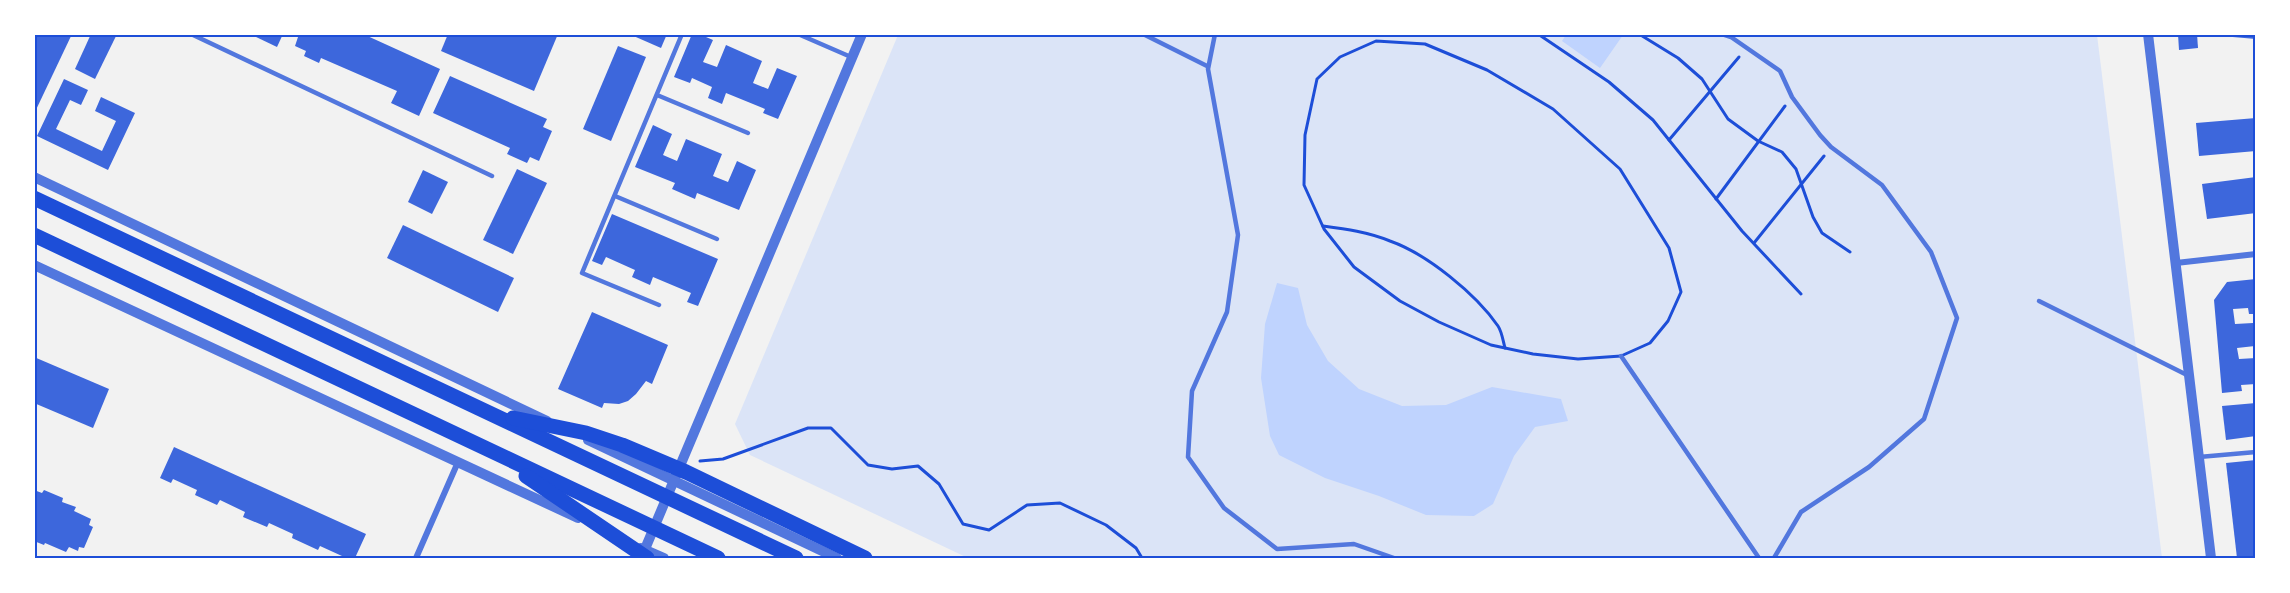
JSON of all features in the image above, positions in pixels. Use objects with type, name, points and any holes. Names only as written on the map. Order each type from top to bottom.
[{"type":"highway","points":[[34,198],[796,558]]},
{"type":"highway","points":[[34,235],[718,558]]},
{"type":"highway","points":[[486,412],[586,433],[622,446],[686,472],[866,558]]},
{"type":"highway","points":[[495,453],[578,513],[646,554]]},
{"type":"street","points":[[646,554],[674,481],[862,34]]},
{"type":"street","points":[[2148,34],[2211,558]]},
{"type":"street","points":[[34,177],[837,558]]},
{"type":"street","points":[[2176,263],[2256,254]]},
{"type":"street","points":[[34,265],[458,462],[646,554],[664,558]]},
{"type":"street","points":[[416,558],[458,462]]},
{"type":"lane","points":[[191,34],[492,176]]},
{"type":"lane","points":[[658,305],[582,273],[682,34]]},
{"type":"lane","points":[[798,34],[852,57]]},
{"type":"lane","points":[[1143,34],[1207,66]]},
{"type":"lane","points":[[1215,34],[1208,69],[1238,235],[1227,312],[1192,391],[1188,457],[1224,508],[1277,549],[1354,544],[1394,558]]},
{"type":"lane","points":[[1722,34],[1731,37],[1780,71],[1792,97],[1831,147],[1882,185],[1931,252],[1957,318],[1924,419],[1869,467],[1801,512],[1774,558]]},
{"type":"lane","points":[[657,95],[748,133]]},
{"type":"lane","points":[[615,196],[717,239]]},
{"type":"lane","points":[[2039,301],[2189,376]]},
{"type":"lane","points":[[1621,356],[1759,558]]},
{"type":"lane","points":[[2199,457],[2256,452]]},
{"type":"path","points":[[1538,34],[1609,82],[1653,120],[1716,199],[1801,294]]},
{"type":"path","points":[[1639,34],[1678,58],[1702,79],[1728,119],[1758,141],[1782,152],[1796,169],[1813,217],[1822,233],[1850,252]]},
{"type":"path","points":[[1376,41],[1425,44],[1487,70],[1552,109],[1620,169],[1669,248],[1681,292],[1668,321],[1650,343],[1621,356],[1578,359],[1533,354],[1491,345],[1400,302],[1354,267],[1323,226],[1304,185],[1305,135],[1317,79],[1340,57],[1376,41]]},
{"type":"path","points":[[1669,140],[1747,48]]},
{"type":"path","points":[[1716,199],[1792,97]]},
{"type":"path","points":[[1754,243],[1831,147]]},
{"type":"path","points":[[1323,226],[1354,230],[1392,241],[1434,264],[1467,293],[1499,328],[1505,348]]},
{"type":"path","points":[[682,462],[723,459],[808,428],[831,428],[868,465],[892,469],[918,466],[939,484],[963,524],[989,530],[1027,505],[1060,503],[1106,525],[1136,548],[1142,558]]},
{"type":"shaded area","points":[[898,35],[2097,35],[2162,558],[968,558],[750,455],[735,424]]},
{"type":"water","points":[[1566,35],[1623,35],[1600,68],[1562,41]]},
{"type":"water","points":[[1277,283],[1298,288],[1307,325],[1328,361],[1359,389],[1402,406],[1446,405],[1492,387],[1561,399],[1568,421],[1535,427],[1514,456],[1493,504],[1474,516],[1426,515],[1325,478],[1279,455],[1270,436],[1261,378],[1265,324]]},
{"type":"building","points":[[34,34],[72,34],[34,114]]},
{"type":"building","points":[[91,34],[117,34],[95,79],[75,69]]},
{"type":"building","points":[[250,34],[283,34],[277,47]]},
{"type":"building","points":[[299,34],[363,34],[440,69],[419,116],[391,103],[397,91],[321,58],[319,63],[304,56],[306,51],[295,46]]},
{"type":"building","points":[[448,34],[558,34],[534,91],[441,51]]},
{"type":"building","points":[[629,34],[667,34],[661,48]]},
{"type":"building","points":[[692,34],[699,34],[713,40],[703,62],[717,67],[726,45],[762,61],[753,83],[768,89],[777,68],[797,76],[778,119],[763,113],[765,109],[726,93],[722,104],[708,98],[712,87],[692,78],[690,83],[674,77]]},
{"type":"building","points":[[2178,34],[2197,34],[2198,48],[2179,50]]},
{"type":"building","points":[[2221,34],[2256,34],[2256,39],[2221,36]]},
{"type":"building","points":[[618,46],[646,57],[611,141],[583,129]]},
{"type":"building","points":[[450,76],[547,119],[543,127],[552,131],[539,161],[530,157],[527,163],[507,154],[510,148],[433,113]]},
{"type":"building","points":[[64,79],[88,90],[81,105],[70,100],[56,129],[102,151],[116,121],[95,111],[101,97],[135,113],[108,170],[37,136]]},
{"type":"building","points":[[2256,118],[2256,151],[2199,156],[2196,123]]},
{"type":"building","points":[[653,125],[672,134],[663,155],[677,161],[686,139],[722,154],[713,176],[728,182],[737,161],[756,170],[739,210],[697,193],[695,199],[672,189],[675,183],[635,167]]},
{"type":"building","points":[[517,169],[547,183],[513,254],[483,240]]},
{"type":"building","points":[[423,170],[448,182],[432,214],[408,202]]},
{"type":"building","points":[[2256,177],[2256,213],[2207,219],[2202,184]]},
{"type":"building","points":[[612,214],[718,259],[698,306],[687,302],[691,293],[653,277],[650,285],[632,277],[635,270],[606,257],[602,265],[592,261]]},
{"type":"building","points":[[403,225],[514,278],[498,312],[387,258]]},
{"type":"building","points":[[2256,279],[2256,314],[2249,314],[2248,308],[2233,309],[2235,324],[2253,323],[2255,346],[2237,348],[2239,359],[2256,358],[2256,384],[2241,385],[2242,391],[2222,393],[2214,300],[2227,282]]},
{"type":"building","points":[[592,312],[668,345],[652,384],[646,381],[628,401],[619,404],[604,403],[602,408],[558,389]]},
{"type":"building","points":[[34,357],[109,389],[93,428],[34,403]]},
{"type":"building","points":[[2256,403],[2256,436],[2226,440],[2222,406]]},
{"type":"building","points":[[174,447],[366,534],[355,558],[340,558],[342,556],[320,546],[318,550],[292,538],[293,534],[269,523],[267,527],[243,517],[245,512],[220,500],[217,505],[195,495],[197,490],[173,479],[171,483],[160,478]]},
{"type":"building","points":[[2256,460],[2256,558],[2237,558],[2226,463]]},
{"type":"building","points":[[34,490],[42,493],[44,490],[63,498],[62,502],[76,507],[74,511],[91,519],[89,525],[93,527],[84,548],[79,547],[78,551],[69,547],[66,552],[34,541]]}]
